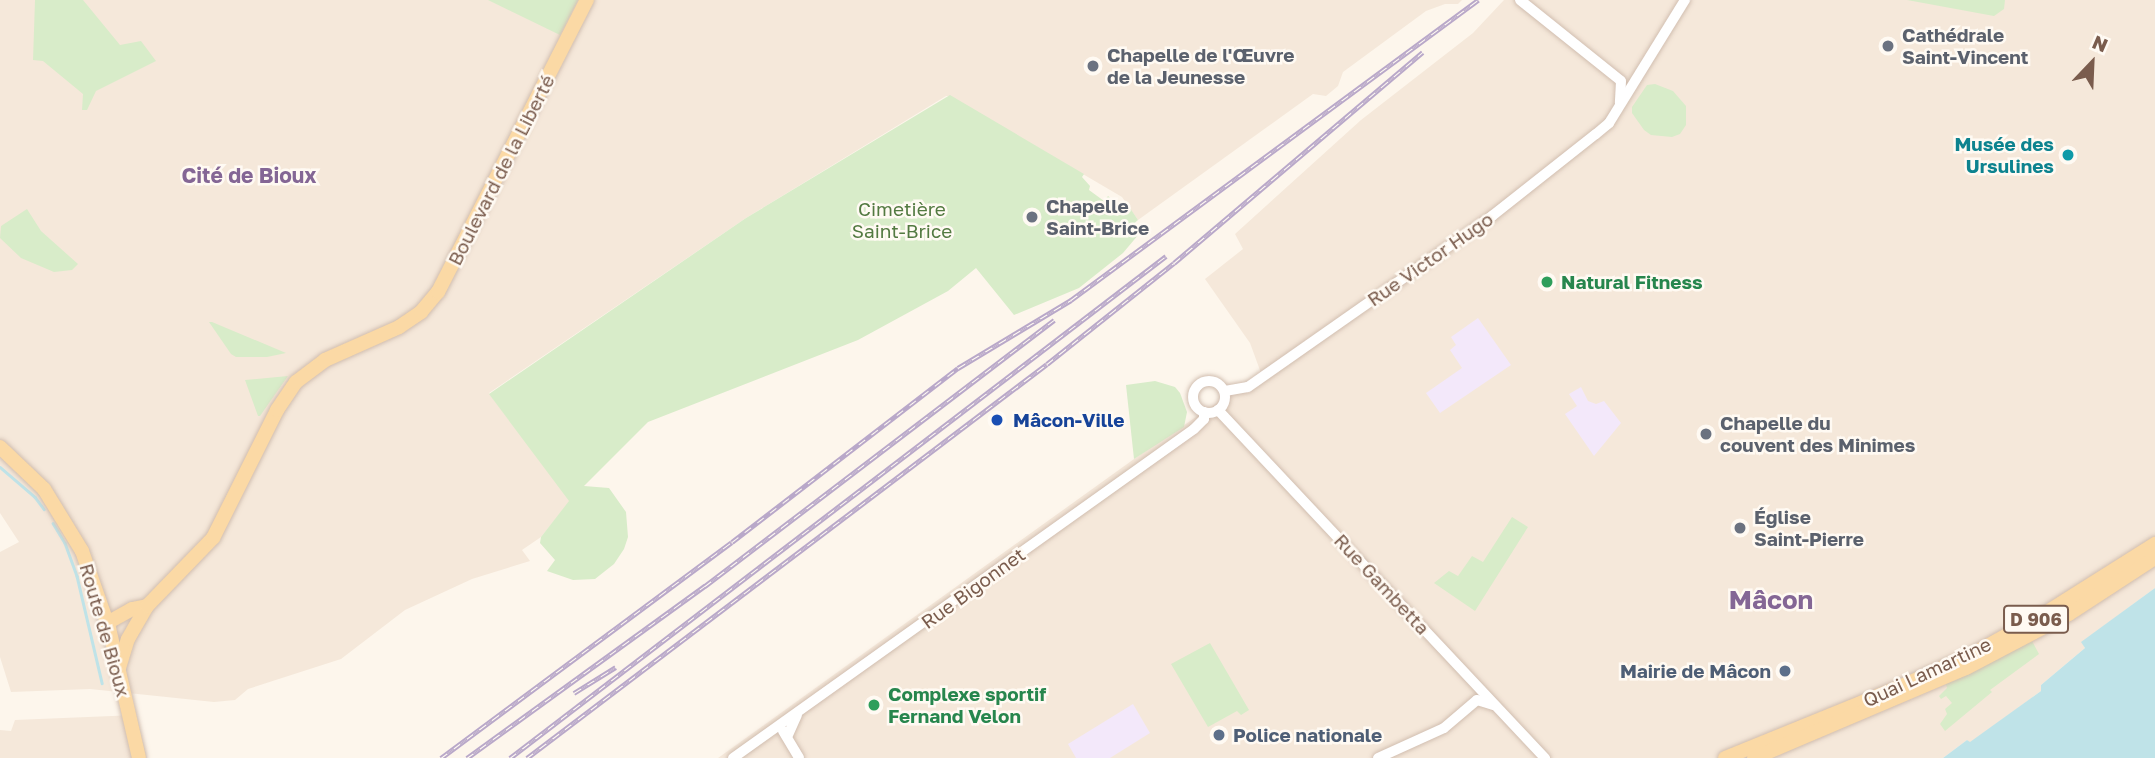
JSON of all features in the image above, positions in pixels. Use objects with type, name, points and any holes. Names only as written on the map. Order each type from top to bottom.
[{"type":"main road","name":"Boulevard de la Liberté","points":[[119,668],[134,627],[147,606],[213,538],[277,410],[296,382],[325,360],[399,327],[421,312],[445,281],[587,0]]},
{"type":"main road","name":"Route de Bioux","points":[[0,447],[34,477],[57,506],[82,551],[108,625],[139,758]]},
{"type":"main road","name":"Quai Lamartine","points":[[1725,758],[1971,655],[2041,616],[2155,544]]},
{"type":"main road","name":"Quai Lamartine","points":[[1754,758],[1966,668],[2069,614],[2155,558]]},
{"type":"main road","name":"D 906","points":[[2069,614],[2155,567]]},
{"type":"main road","points":[[98,595],[132,609]]},
{"type":"main road","points":[[108,625],[132,609],[147,606]]},
{"type":"main road","points":[[108,625],[134,627]]},
{"type":"street","points":[[1520,0],[1621,81],[1620,105]]},
{"type":"street","name":"Rue Victor Hugo","points":[[1225,391],[1248,387],[1482,222],[1590,140],[1609,123],[1685,0]]},
{"type":"street","points":[[1217,382],[1225,391],[1225,401],[1218,410],[1204,412],[1193,400],[1194,391],[1200,383],[1217,382]]},
{"type":"street","name":"Rue Gambetta","points":[[1218,410],[1502,709],[1545,758]]},
{"type":"street","name":"Rue Bigonnet","points":[[733,758],[1194,429],[1204,419],[1204,412]]},
{"type":"street","points":[[1471,704],[1476,684]]},
{"type":"street","points":[[788,735],[797,715],[814,699]]},
{"type":"street","points":[[1378,758],[1444,728],[1471,704],[1481,699],[1502,709]]},
{"type":"street","points":[[778,726],[788,735],[799,758]]},
{"type":"shaded area","points":[[0,0],[1462,0],[1458,4],[1445,4],[1426,11],[1343,72],[1338,86],[1326,96],[1313,94],[1138,220],[1122,197],[946,96],[746,218],[489,393],[570,501],[541,537],[522,550],[530,561],[472,579],[405,610],[341,659],[248,689],[235,700],[214,702],[90,689],[11,692],[0,657],[0,552],[19,542],[0,513]]},
{"type":"shaded area","points":[[1504,0],[2155,0],[2155,588],[2082,642],[2085,648],[2041,685],[2041,691],[1970,743],[1967,740],[1943,758],[718,758],[1134,459],[1261,373],[1250,343],[1205,279],[1243,249],[1235,234],[1361,120],[1473,33]]},
{"type":"shaded area","points":[[1478,318],[1511,365],[1440,413],[1426,393],[1462,368],[1450,350],[1456,345],[1451,337]]},
{"type":"shaded area","points":[[1581,387],[1588,401],[1596,404],[1604,401],[1621,423],[1594,456],[1565,414],[1577,406],[1569,394]]},
{"type":"shaded area","points":[[1133,704],[1150,733],[1110,758],[1076,758],[1068,744]]},
{"type":"shaded area","points":[[136,715],[147,758],[0,758],[0,730],[11,731],[15,720]]},
{"type":"green space","points":[[35,0],[83,0],[120,45],[141,41],[156,61],[96,91],[87,110],[82,110],[83,94],[43,61],[33,60]]},
{"type":"green space","points":[[488,0],[578,0],[560,35]]},
{"type":"green space","points":[[1907,0],[2005,0],[2004,9],[1994,16]]},
{"type":"green space","points":[[1655,84],[1673,91],[1686,106],[1686,125],[1680,134],[1672,137],[1651,135],[1632,113],[1632,107],[1647,85]]},
{"type":"green space","name":"Cimetière Saint-Brice","points":[[950,95],[1084,174],[1082,177],[1090,186],[1089,190],[1104,201],[1108,196],[1116,202],[1112,208],[1117,216],[1130,208],[1138,220],[1131,226],[1139,234],[1123,253],[1079,288],[1014,315],[976,268],[948,291],[858,340],[648,422],[584,486],[609,488],[626,512],[628,537],[614,564],[595,579],[573,580],[547,571],[555,560],[540,543],[541,537],[569,501],[489,394],[746,218]]},
{"type":"green space","points":[[27,209],[41,231],[78,264],[72,270],[54,272],[21,258],[0,238],[1,226]]},
{"type":"green space","points":[[209,322],[286,353],[267,357],[236,357],[231,354]]},
{"type":"green space","points":[[288,376],[260,416],[258,416],[245,380]]},
{"type":"green space","points":[[1155,381],[1175,387],[1180,393],[1187,412],[1184,427],[1134,459],[1126,385]]},
{"type":"green space","points":[[1512,517],[1528,527],[1475,611],[1434,583],[1449,571],[1458,576],[1472,556],[1483,562]]},
{"type":"green space","points":[[2032,641],[2039,654],[1990,690],[1992,692],[1945,731],[1940,724],[1947,714],[1945,709],[1952,703],[1946,696],[1941,699],[1939,696],[1947,688],[1946,684]]},
{"type":"green space","points":[[1210,643],[1249,710],[1241,715],[1237,711],[1208,727],[1171,664]]},
{"type":"water","points":[[2155,588],[2155,758],[1943,758],[2041,691],[2041,685],[2085,648],[2081,642]]},
{"type":"waterway","points":[[0,467],[35,497],[44,509]]},
{"type":"waterway","points":[[53,523],[65,543],[77,576],[102,683]]},
{"type":"railway","points":[[441,758],[732,542],[958,368],[1071,300],[1478,0]]},
{"type":"railway","points":[[527,758],[1047,364],[1174,263],[1423,52]]},
{"type":"railway","points":[[510,758],[1166,256]]},
{"type":"railway","points":[[467,758],[705,586],[1054,320]]},
{"type":"railway","points":[[574,693],[616,667]]},
{"type":"place","name":"Cathédrale Saint-Vincent","points":[[1888,46]]},
{"type":"place","name":"Chapelle de l'Œuvre de la Jeunesse","points":[[1093,66]]},
{"type":"place","name":"Musée des Ursulines","points":[[2068,155]]},
{"type":"place","name":"Chapelle Saint-Brice","points":[[1032,217]]},
{"type":"place","name":"Natural Fitness","points":[[1547,282]]},
{"type":"place","name":"Mâcon-Ville","points":[[997,420]]},
{"type":"place","name":"Chapelle du couvent des Minimes","points":[[1706,434]]},
{"type":"place","name":"Église Saint-Pierre","points":[[1740,528]]},
{"type":"place","name":"Mairie de Mâcon","points":[[1785,671]]},
{"type":"place","name":"Complexe sportif Fernand Velon","points":[[874,705]]},
{"type":"place","name":"Police nationale","points":[[1219,735]]},
{"type":"district","name":"Cité de Bioux","points":[[249,175]]},
{"type":"district","name":"Mâcon","points":[[1771,600]]}]
